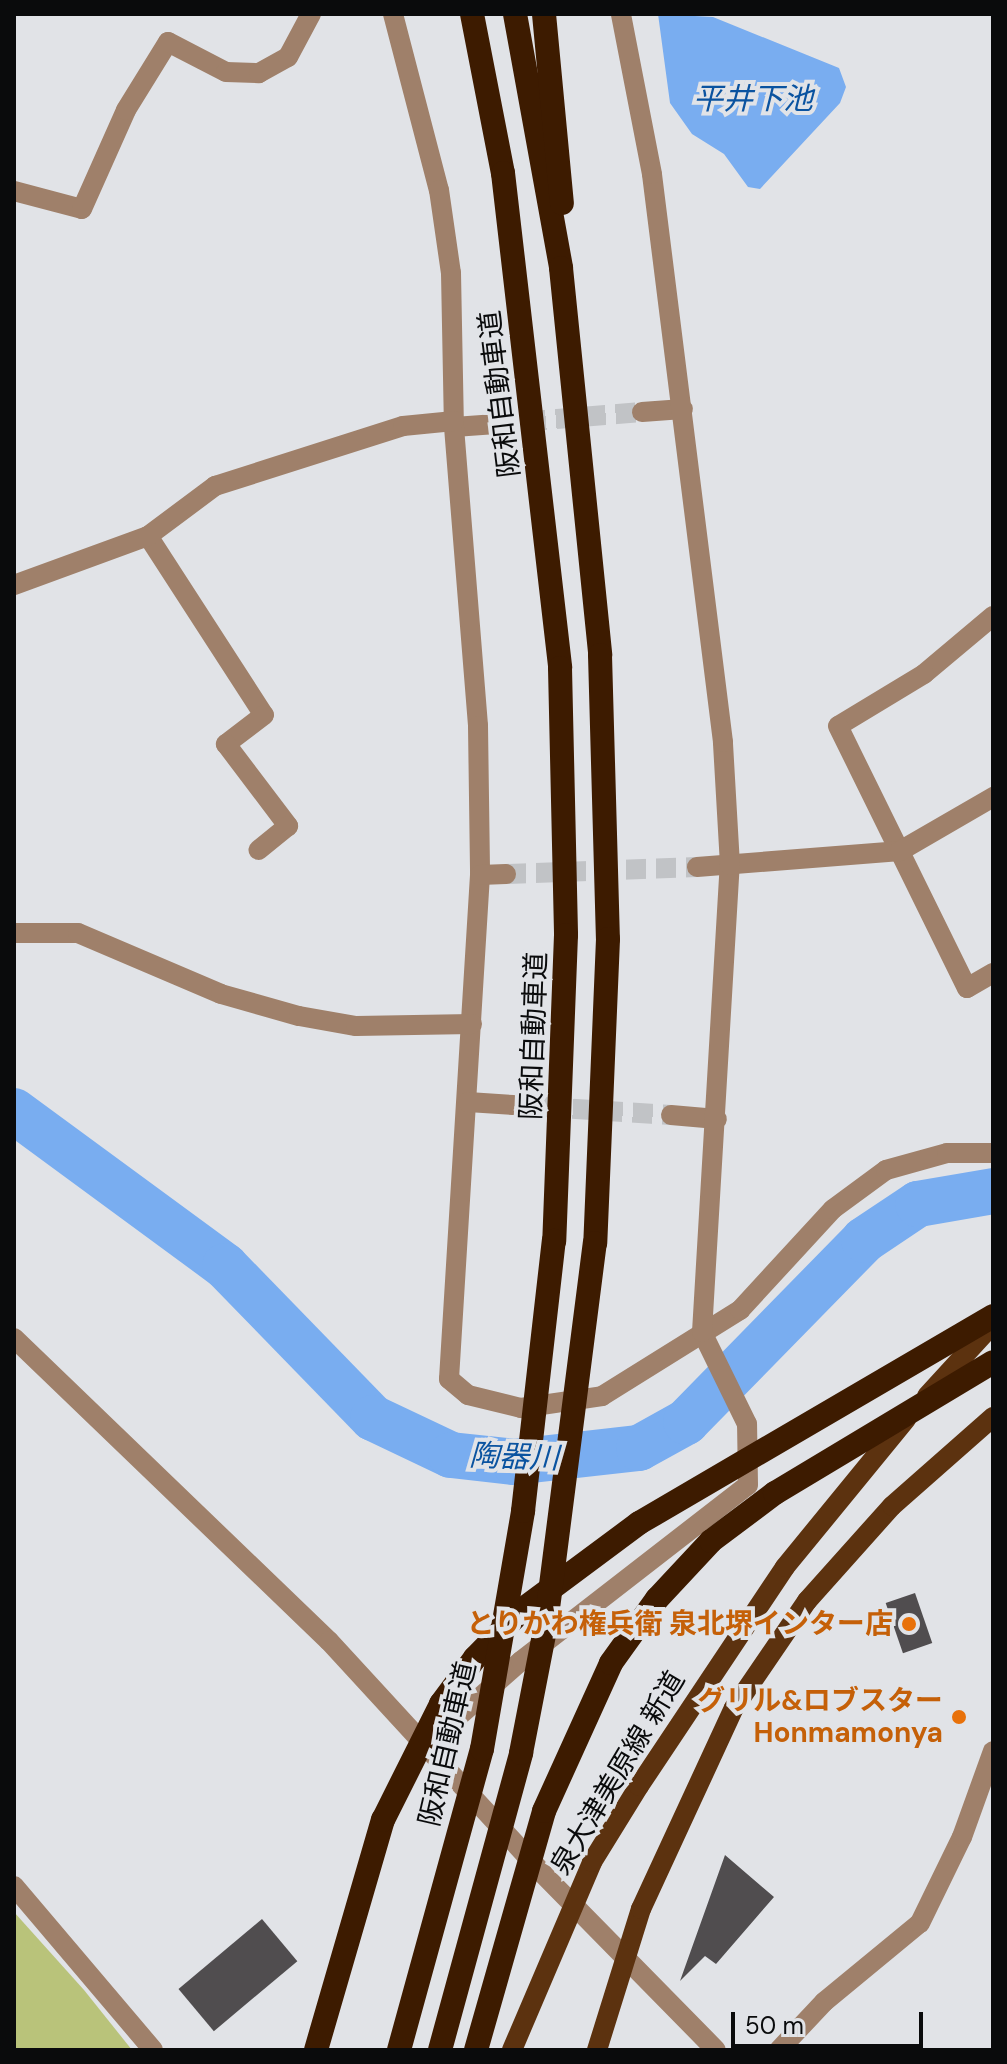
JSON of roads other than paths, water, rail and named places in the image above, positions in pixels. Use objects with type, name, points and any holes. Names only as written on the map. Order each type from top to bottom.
[{"type":"highway","name":"阪和自動車道","points":[[399,2050],[482,1749],[523,1511],[554,1241],[566,935],[560,668],[503,173],[472,14]]},
{"type":"highway","points":[[440,2050],[521,1753],[546,1624],[595,1243],[608,939],[600,671],[561,268],[515,14]]},
{"type":"highway","points":[[544,14],[562,184],[561,268]]},
{"type":"highway","points":[[316,2050],[383,1820],[441,1704],[475,1658],[522,1610],[639,1523],[993,1316]]},
{"type":"highway","points":[[476,2050],[549,1798],[611,1663],[657,1599],[711,1541],[775,1493],[993,1362]]},
{"type":"main road","name":"泉大津美原線 新道","points":[[512,2050],[572,1904],[639,1786],[785,1567],[860,1470],[993,1324]]},
{"type":"main road","points":[[597,2050],[626,1957],[677,1820],[734,1708],[807,1601],[881,1518],[993,1417]]},
{"type":"street","points":[[14,191],[82,209],[126,110],[168,42],[226,72],[259,73],[288,57],[311,14]]},
{"type":"street","points":[[393,14],[439,190],[451,273],[454,424],[478,726],[480,875],[449,1379],[468,1395],[521,1408],[602,1396],[740,1310],[833,1209],[886,1170],[947,1153],[993,1153]]},
{"type":"street","points":[[424,1747],[521,1661],[748,1485],[747,1424],[702,1332],[730,865],[710,613],[652,174],[621,14]]},
{"type":"street","points":[[642,412],[683,409]]},
{"type":"street","points":[[14,585],[148,536],[215,486],[403,426],[496,424]]},
{"type":"street","points":[[148,536],[264,715],[226,744],[288,826],[258,850]]},
{"type":"street","points":[[993,616],[924,674],[838,726],[967,988],[993,973]]},
{"type":"street","points":[[697,867],[900,851],[993,797]]},
{"type":"street","points":[[480,875],[506,874]]},
{"type":"street","points":[[14,933],[78,933],[221,994],[299,1016],[356,1026],[472,1024]]},
{"type":"street","points":[[468,1102],[513,1105]]},
{"type":"street","points":[[671,1115],[717,1119]]},
{"type":"street","points":[[14,1338],[329,1641],[572,1904],[716,2050]]},
{"type":"street","points":[[779,2050],[824,2002],[920,1923],[962,1837],[993,1751]]},
{"type":"street","points":[[14,1886],[153,2050]]},
{"type":"water","name":"平井下池","points":[[658,14],[713,17],[839,68],[846,87],[840,103],[760,189],[748,187],[724,154],[692,134],[670,103]]},
{"type":"waterway","name":"陶器川","points":[[14,1111],[225,1266],[373,1418],[451,1455],[514,1462],[639,1448],[686,1422],[864,1240],[918,1204],[993,1191]]},
{"type":"tunnel","points":[[496,424],[642,412]]},
{"type":"tunnel","points":[[506,874],[697,867]]},
{"type":"tunnel","points":[[513,1105],[671,1115]]},
{"type":"place","name":"とりかわ権兵衛 泉北堺インター店","points":[[909,1624]]},
{"type":"place","name":"グリル&ロブスター Honmamonya","points":[[959,1717]]}]
